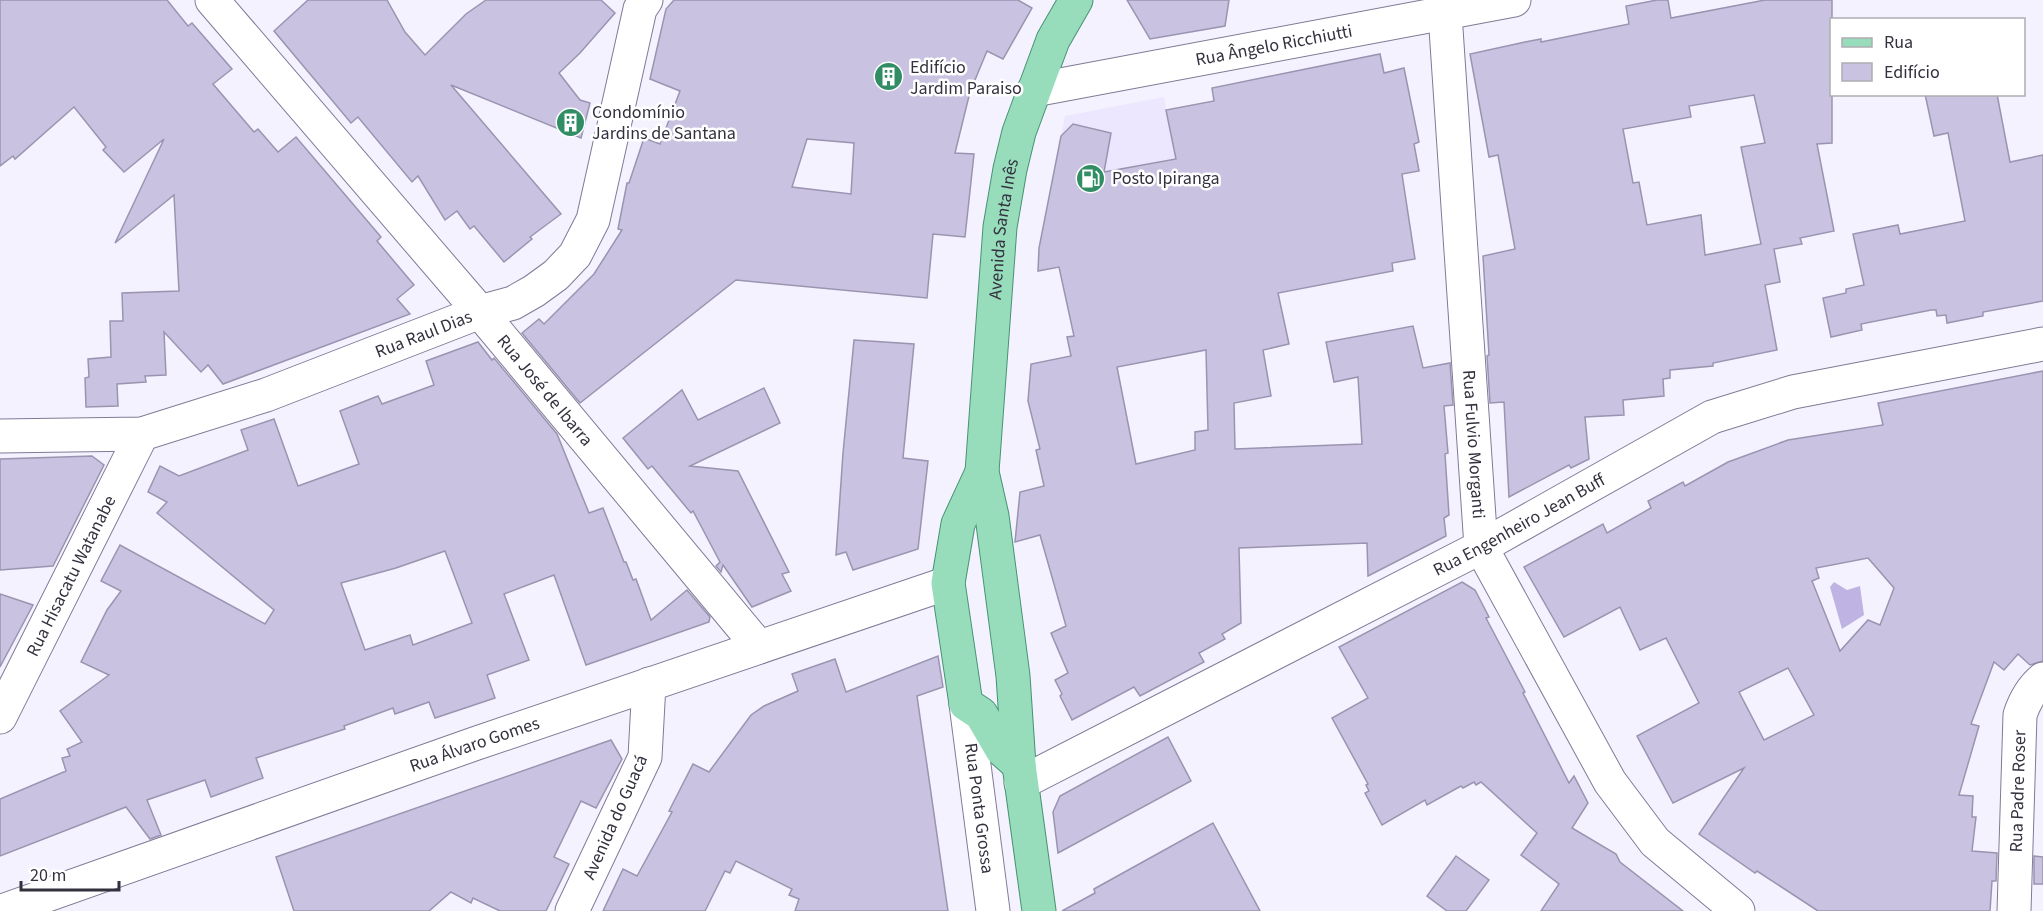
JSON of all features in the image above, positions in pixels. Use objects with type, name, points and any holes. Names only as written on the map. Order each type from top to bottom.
[{"type":"main road","name":"Avenida Santa Inês","points":[[1039,911],[1020,774],[1013,676],[994,532],[982,472],[1000,227],[1010,169],[1019,132],[1053,40],[1076,0]]},
{"type":"main road","name":"Avenida Santa Inês","points":[[965,696],[948,583],[958,524],[982,472]]},
{"type":"main road","points":[[958,524],[979,524],[994,532]]},
{"type":"main road","points":[[965,696],[992,693],[1013,676]]},
{"type":"main road","points":[[965,696],[981,714],[1002,750],[1020,774]]},
{"type":"street","name":"Rua José de Ibarra","points":[[212,0],[480,312],[759,647]]},
{"type":"street","name":"Rua Raul Dias","points":[[0,436],[142,434],[266,395],[480,312],[513,303],[534,291],[556,275],[575,255],[593,220],[640,9],[646,0]]},
{"type":"street","name":"Rua Ângelo Ricchiutti","points":[[1034,90],[1449,7],[1514,0]]},
{"type":"street","name":"Rua Fulvio Morganti","points":[[1449,7],[1481,547],[1610,782],[1655,842],[1738,911]]},
{"type":"street","name":"Rua Engenheiro Jean Buff","points":[[1020,774],[1481,547],[1712,417],[1793,392],[2043,344]]},
{"type":"street","name":"Rua Hisacatu Watanabe","points":[[0,717],[142,434]]},
{"type":"street","name":"Rua Álvaro Gomes","points":[[2,911],[649,684],[948,583]]},
{"type":"street","name":"Rua Padre Roser","points":[[2014,911],[2020,715],[2024,701],[2034,686],[2043,679]]},
{"type":"street","name":"Avenida do Guacá","points":[[572,911],[645,757],[649,684]]},
{"type":"street","name":"Rua Ponta Grossa","points":[[965,696],[993,911]]},
{"type":"shaded area","points":[[1164,97],[1187,216],[1058,150],[1065,116]]},
{"type":"shaded area","points":[[1834,582],[1847,590],[1860,586],[1864,615],[1842,629],[1830,587]]},
{"type":"building","points":[[0,0],[167,0],[188,26],[192,23],[232,69],[213,84],[254,132],[258,129],[278,152],[296,137],[381,237],[377,241],[414,285],[397,299],[410,314],[223,384],[208,365],[201,372],[164,332],[166,375],[145,376],[146,382],[117,384],[118,406],[86,407],[85,378],[89,377],[88,359],[111,357],[110,321],[123,321],[122,293],[179,291],[174,195],[115,243],[164,139],[124,172],[103,150],[106,147],[74,107],[15,159],[13,156],[0,166]]},
{"type":"building","points":[[308,0],[387,0],[405,32],[425,55],[466,14],[486,0],[601,0],[615,13],[559,73],[580,100],[590,103],[581,138],[451,85],[561,214],[530,237],[532,239],[504,262],[474,226],[470,229],[457,211],[445,220],[418,176],[412,182],[358,117],[351,123],[274,31]]},
{"type":"building","points":[[674,0],[1018,0],[1032,8],[1003,59],[987,51],[970,92],[955,153],[974,154],[965,237],[933,234],[927,298],[736,280],[580,403],[522,333],[539,319],[544,324],[594,274],[622,230],[618,229],[627,183],[629,183],[644,138],[660,144],[680,91],[650,79],[666,9]],"holes":[[[807,139],[854,143],[851,194],[792,187]]]},
{"type":"building","points":[[1127,0],[1229,0],[1225,26],[1150,39]]},
{"type":"building","points":[[1657,0],[1668,0],[1671,18],[1765,0],[1832,0],[1830,96],[1832,96],[1832,143],[1817,144],[1834,231],[1800,238],[1802,244],[1774,249],[1780,282],[1765,285],[1777,350],[1713,363],[1713,366],[1670,370],[1670,378],[1663,379],[1664,396],[1623,400],[1624,415],[1585,417],[1589,459],[1571,468],[1569,465],[1509,497],[1504,402],[1490,403],[1483,256],[1515,249],[1498,155],[1489,157],[1470,54],[1629,24],[1626,6]],"holes":[[[1754,95],[1765,143],[1741,147],[1761,244],[1705,255],[1701,215],[1647,225],[1639,182],[1633,183],[1623,129],[1691,117],[1689,106]]]},
{"type":"building","points":[[1380,54],[1384,73],[1404,68],[1419,142],[1414,144],[1419,171],[1402,174],[1415,259],[1392,263],[1393,271],[1278,293],[1289,344],[1263,350],[1271,396],[1234,403],[1235,449],[1362,444],[1358,377],[1334,382],[1326,342],[1413,326],[1423,368],[1450,363],[1453,405],[1444,406],[1448,453],[1445,454],[1449,515],[1444,518],[1446,536],[1368,576],[1367,543],[1239,548],[1241,623],[1222,634],[1225,639],[1199,653],[1204,662],[1140,696],[1134,687],[1072,720],[1055,680],[1068,673],[1051,633],[1066,626],[1040,535],[1015,542],[1020,492],[1044,486],[1036,450],[1040,449],[1028,401],[1031,364],[1071,356],[1067,337],[1074,336],[1059,267],[1038,271],[1039,248],[1061,136],[1073,124],[1111,133],[1104,172],[1176,159],[1166,110],[1214,101],[1212,88]],"holes":[[[1206,350],[1208,430],[1195,432],[1195,450],[1136,464],[1117,367]]]},
{"type":"building","points":[[1925,96],[1997,96],[2010,162],[2043,155],[2043,301],[1983,312],[1983,316],[1947,323],[1946,315],[1937,316],[1936,310],[1931,310],[1861,324],[1862,330],[1831,337],[1823,298],[1846,293],[1846,289],[1864,285],[1853,234],[1898,225],[1900,234],[1965,221],[1948,133],[1934,136]]},
{"type":"building","points":[[854,340],[914,344],[903,458],[928,461],[918,549],[853,570],[846,552],[836,555]]},
{"type":"building","points":[[478,342],[557,434],[589,513],[603,508],[624,562],[633,580],[636,579],[651,620],[687,590],[710,617],[709,622],[586,665],[554,575],[504,594],[529,660],[487,675],[495,698],[435,718],[429,702],[395,714],[393,708],[344,726],[345,729],[256,758],[263,778],[211,797],[205,780],[147,800],[161,835],[150,839],[126,807],[0,856],[0,799],[66,771],[62,758],[70,756],[67,749],[82,742],[60,711],[109,675],[81,662],[107,610],[121,591],[101,581],[120,545],[265,624],[274,610],[157,513],[167,502],[148,492],[160,466],[179,476],[248,450],[241,430],[274,419],[298,486],[359,464],[340,411],[378,396],[382,404],[434,385],[426,361]],"holes":[[[445,551],[472,623],[413,645],[410,635],[365,650],[341,583],[396,568]]]},
{"type":"building","points":[[2043,371],[2043,661],[2030,665],[2018,654],[2004,670],[1994,662],[1971,724],[1979,726],[1959,795],[1973,796],[1972,817],[1976,817],[1972,851],[1997,853],[1996,881],[1992,881],[1990,911],[1818,911],[1757,871],[1755,873],[1699,834],[1744,768],[1673,803],[1637,736],[1699,703],[1666,638],[1640,650],[1620,607],[1564,637],[1524,567],[1603,524],[1607,533],[1651,508],[1648,501],[1683,482],[1685,486],[1728,462],[1788,440],[1883,425],[1878,403]],"holes":[[[1868,558],[1894,588],[1880,625],[1868,620],[1840,651],[1812,581],[1819,578],[1816,568]],[[1788,668],[1814,715],[1764,740],[1739,692]]]},
{"type":"building","points":[[764,388],[780,423],[690,466],[738,471],[789,572],[782,574],[791,591],[752,607],[723,565],[721,572],[716,566],[720,562],[693,511],[691,513],[652,466],[648,469],[623,438],[682,390],[698,420]]},
{"type":"building","points":[[92,456],[104,465],[53,566],[0,570],[0,459]]},
{"type":"building","points":[[1462,582],[1475,590],[1489,617],[1486,618],[1569,783],[1574,776],[1588,803],[1572,828],[1616,854],[1620,862],[1683,911],[1541,911],[1559,884],[1521,855],[1537,833],[1481,782],[1476,785],[1474,782],[1463,788],[1461,786],[1427,805],[1425,800],[1382,825],[1365,793],[1369,791],[1366,785],[1368,784],[1332,718],[1368,698],[1339,647]]},
{"type":"building","points":[[0,594],[33,605],[0,667]]},
{"type":"building","points":[[938,656],[943,687],[917,696],[948,911],[795,911],[799,899],[789,895],[792,889],[736,861],[730,873],[725,871],[705,911],[603,911],[623,869],[637,876],[672,812],[669,811],[693,764],[709,772],[751,715],[764,706],[798,691],[792,674],[835,659],[846,692]]},
{"type":"building","points":[[1168,737],[1191,781],[1058,853],[1053,812],[1060,796]]},
{"type":"building","points":[[611,740],[622,759],[596,808],[581,801],[554,857],[569,864],[546,911],[500,911],[473,898],[471,903],[451,892],[429,911],[294,911],[276,857]]},
{"type":"building","points":[[1213,823],[1260,911],[1062,911],[1095,893],[1094,889]]},
{"type":"building","points":[[1456,856],[1489,880],[1466,911],[1447,911],[1427,896]]},
{"type":"building","points":[[2034,856],[2043,857],[2043,884],[2034,884]]},
{"type":"place","name":"Edifício Jardim Paraiso","points":[[889,77]]},
{"type":"place","name":"Condomínio Jardins de Santana","points":[[571,122]]},
{"type":"place","name":"Posto Ipiranga","points":[[1091,178]]}]
